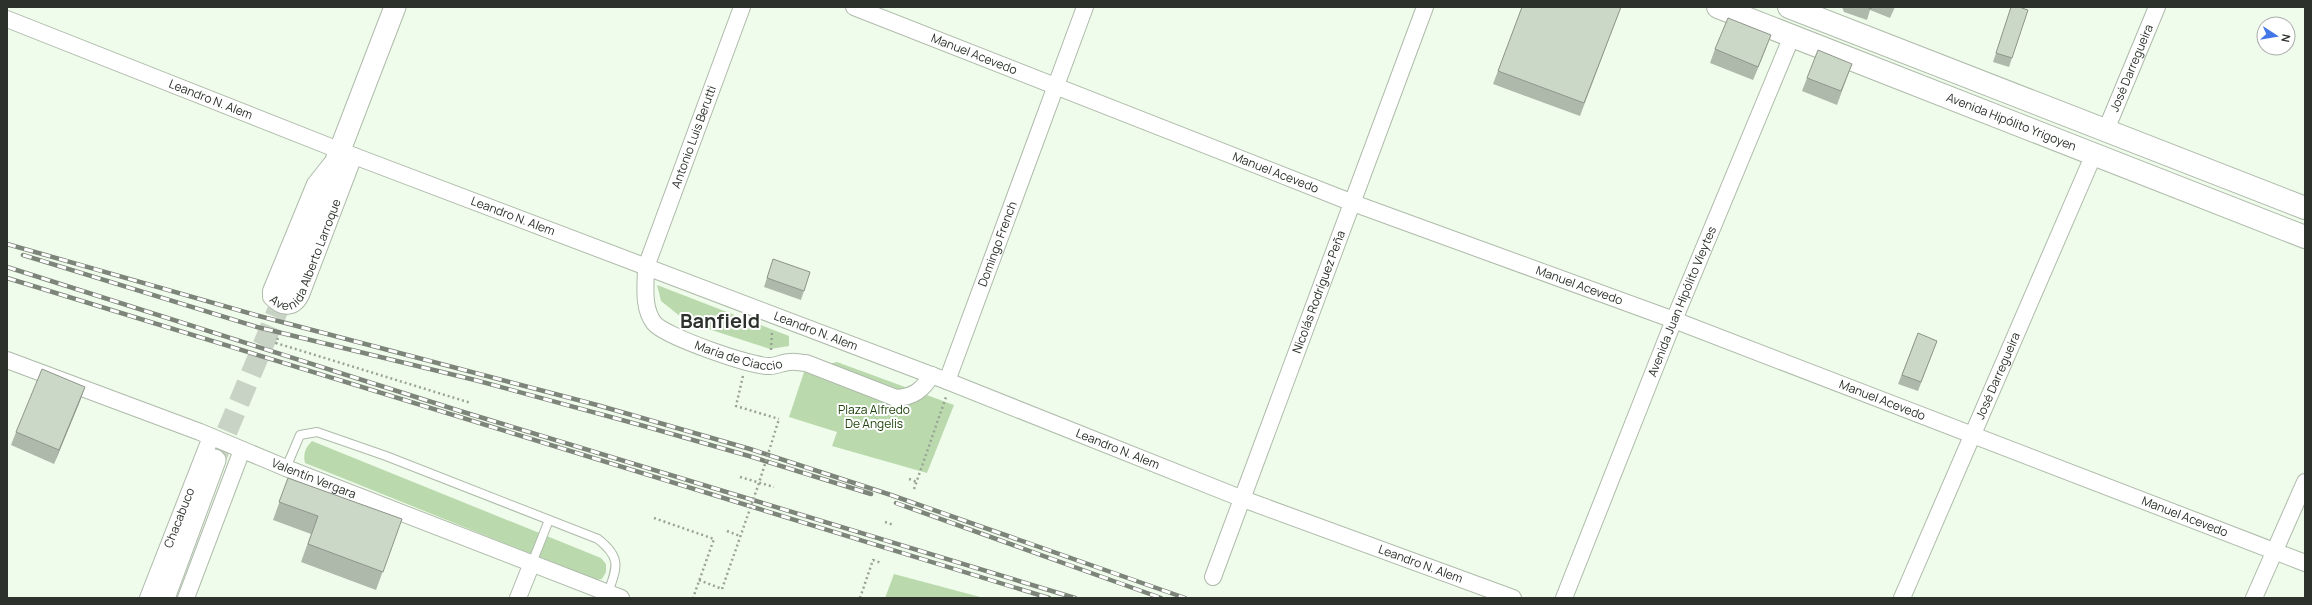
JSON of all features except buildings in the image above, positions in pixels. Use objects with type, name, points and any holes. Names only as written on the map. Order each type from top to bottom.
[{"type":"main road","name":"Avenida Hipólito Yrigoyen","points":[[1718,7],[2305,237]]},
{"type":"main road","points":[[1798,9],[2305,208]]},
{"type":"street","name":"Avenida Alberto Larroque","points":[[347,153],[315,184],[271,291],[271,297],[283,306],[290,307],[297,303],[301,295],[395,7]]},
{"type":"street","name":"Antonio Luis Berutti","points":[[646,267],[742,7]]},
{"type":"street","name":"Manuel Acevedo","points":[[854,7],[1353,203],[1674,320],[2305,563]]},
{"type":"street","name":"Domingo French","points":[[790,362],[806,363],[896,398],[909,398],[926,385],[940,378],[1056,86],[1085,7]]},
{"type":"street","name":"Nicolás Rodríguez Peña","points":[[1213,577],[1425,7]]},
{"type":"street","name":"José Darregueira","points":[[2106,130],[2157,7]]},
{"type":"street","name":"Avenida Juan Hipólito Vieytes","points":[[1564,598],[1674,320],[1792,36],[1798,9]]},
{"type":"street","name":"Leandro N. Alem","points":[[7,19],[347,153],[940,378],[1243,498],[1513,598]]},
{"type":"street","name":"Avenida Alberto Larroque","points":[[285,293],[347,153]]},
{"type":"street","name":"José Darregueira","points":[[1902,598],[2094,154]]},
{"type":"street","name":"María de Ciaccio","points":[[646,267],[646,301],[649,316],[655,324],[667,334],[746,362],[770,366],[790,362]]},
{"type":"street","name":"Valentín Vergara","points":[[7,360],[211,437],[286,468],[614,596]]},
{"type":"street","name":"Chacabuco","points":[[148,598],[211,437]]},
{"type":"street","points":[[186,598],[242,450]]},
{"type":"street","name":"Chacabuco","points":[[164,598],[215,460]]},
{"type":"street","points":[[2254,598],[2305,482]]},
{"type":"street","points":[[518,598],[532,563]]},
{"type":"lane","points":[[286,468],[300,435],[317,432],[386,456],[598,539],[611,549],[615,560],[614,596]]},
{"type":"lane","points":[[532,563],[549,520]]},
{"type":"path","points":[[770,366],[773,315]]},
{"type":"path","points":[[278,338],[276,343],[471,404]]},
{"type":"path","points":[[699,580],[722,589],[740,536],[761,484],[779,419],[736,406],[746,362]]},
{"type":"path","points":[[914,489],[946,402],[940,378]]},
{"type":"path","points":[[740,477],[774,487]]},
{"type":"path","points":[[909,479],[917,482]]},
{"type":"path","points":[[654,518],[714,539],[693,598]]},
{"type":"path","points":[[885,522],[894,525]]},
{"type":"path","points":[[727,531],[740,536]]},
{"type":"path","points":[[860,598],[873,560],[881,563]]},
{"type":"green space","points":[[657,285],[789,336],[789,346],[770,349],[696,325],[681,317],[661,301]]},
{"type":"green space","name":"Plaza Alfredo De Angelis","points":[[837,362],[954,405],[927,473],[832,446],[837,432],[789,417],[805,369]]},
{"type":"green space","points":[[312,441],[601,558],[606,564],[606,572],[602,579],[596,580],[305,463],[305,451]]},
{"type":"green space","points":[[894,574],[984,598],[885,598]]},
{"type":"tunnel","points":[[215,460],[285,293]]},
{"type":"railway","points":[[7,244],[259,316],[597,405],[750,449],[891,495],[1185,598]]},
{"type":"railway","points":[[23,255],[257,327],[475,380],[749,456],[871,494]]},
{"type":"railway","points":[[7,267],[460,411],[1075,598]]},
{"type":"railway","points":[[7,278],[1049,598]]},
{"type":"railway","points":[[896,503],[1161,598]]},
{"type":"district","name":"Banfield","points":[[720,321]]}]
